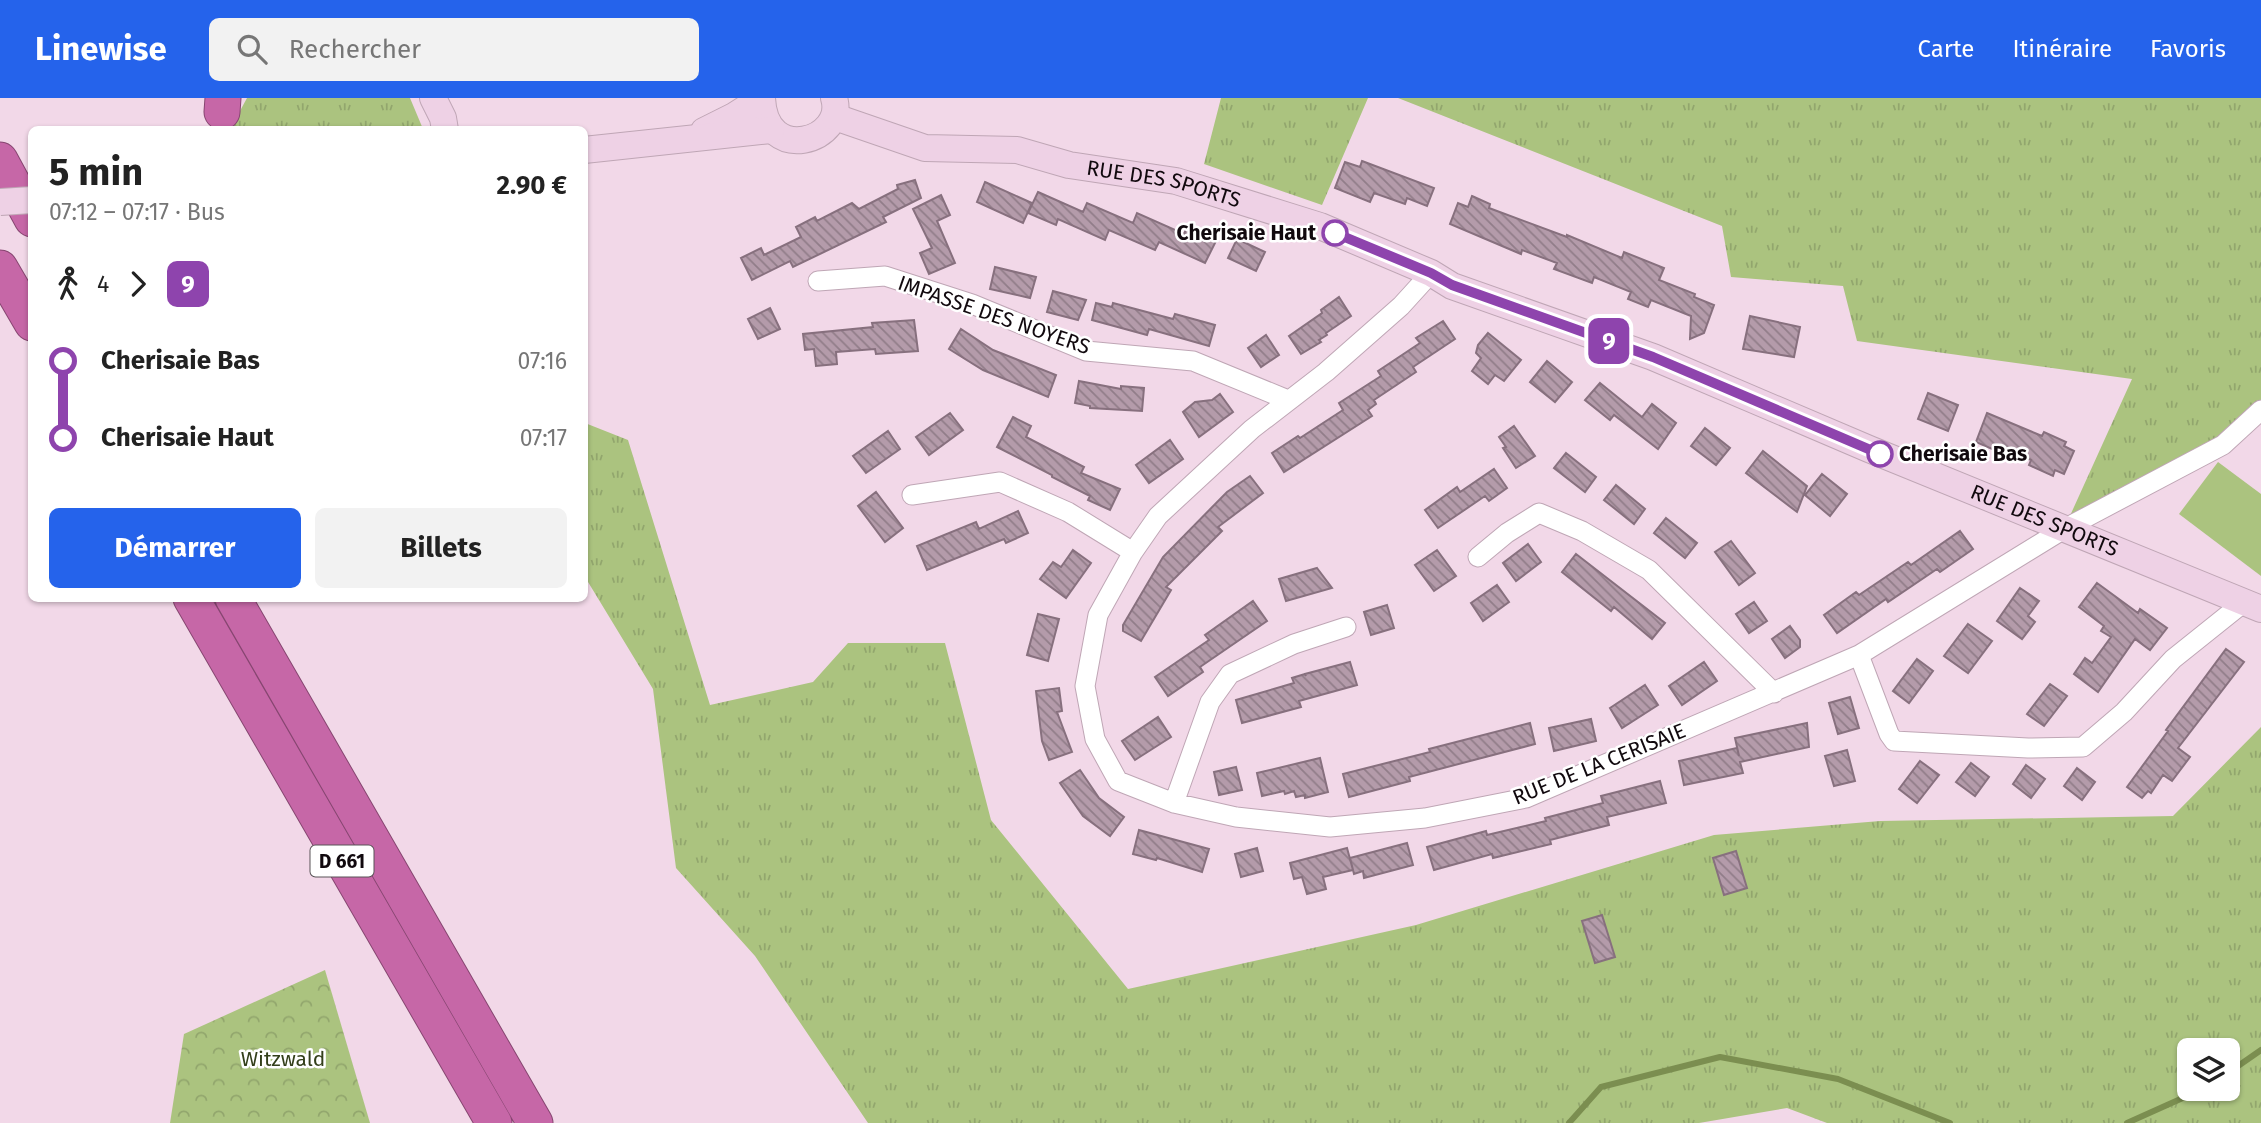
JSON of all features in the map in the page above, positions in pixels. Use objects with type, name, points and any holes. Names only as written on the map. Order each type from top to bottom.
[{"type":"highway","points":[[0,160],[28,212]]},
{"type":"highway","points":[[0,194],[28,242]]},
{"type":"highway","points":[[0,268],[28,316]]},
{"type":"highway","name":"D 661","points":[[193,602],[494,1123]]},
{"type":"highway","name":"D 661","points":[[235,602],[536,1123]]},
{"type":"street","points":[[433,98],[444,126]]},
{"type":"street","points":[[676,141],[734,116],[762,98],[765,120],[771,130]]},
{"type":"street","points":[[588,150],[771,130],[792,140],[805,140],[819,134],[834,108]]},
{"type":"street","name":"RUE DES SPORTS","points":[[834,108],[925,148],[1017,150],[1069,164],[1176,181],[1320,226],[1431,273],[1452,285],[1653,357],[1868,450],[2252,606]]},
{"type":"street","points":[[0,202],[28,200]]},
{"type":"street","name":"RUE DE LA CERISAIE","points":[[1431,273],[1402,306],[1326,372],[1252,429],[1158,516],[1133,552],[1098,615],[1085,686],[1095,739],[1118,781],[1174,803],[1236,817],[1330,827],[1424,818],[1526,798],[1859,655],[2064,529],[2223,445],[2261,410]]},
{"type":"street","name":"IMPASSE DES NOYERS","points":[[818,281],[885,276],[972,304],[1086,351],[1194,361],[1288,400]]},
{"type":"street","points":[[912,495],[1000,482],[1068,512],[1133,552]]},
{"type":"street","points":[[1478,557],[1507,533],[1539,513],[1582,531],[1649,570],[1774,693]]},
{"type":"street","points":[[1859,655],[1868,684],[1894,740],[2028,748],[2083,747],[2124,712],[2172,659],[2252,606]]},
{"type":"street","points":[[1174,803],[1210,702],[1230,674],[1294,643],[1346,627]]},
{"type":"green space","points":[[247,98],[410,98],[422,126],[234,126]]},
{"type":"green space","points":[[1221,98],[1368,98],[1322,205],[1204,164]]},
{"type":"green space","points":[[1398,98],[2261,98],[2261,410],[2223,445],[2064,529],[2132,379],[1857,341],[1843,286],[1731,277],[1722,226]]},
{"type":"green space","points":[[588,424],[628,440],[710,705],[813,682],[848,643],[945,643],[991,820],[1128,989],[1416,925],[1714,835],[1880,821],[2173,816],[2261,727],[2261,1123],[1827,1123],[1787,1108],[1699,1123],[868,1123],[755,956],[676,868],[653,689],[588,582]]},
{"type":"green space","points":[[2218,462],[2261,494],[2261,576],[2179,514]]},
{"type":"green space","name":"Witzwald","points":[[325,970],[370,1123],[170,1123],[184,1034]]},
{"type":"building","points":[[1362,161],[1434,188],[1427,206],[1407,198],[1405,204],[1374,193],[1370,202],[1335,188],[1345,162],[1360,167]]},
{"type":"building","points":[[915,180],[921,198],[883,217],[886,222],[793,267],[790,261],[752,280],[741,258],[761,248],[764,255],[801,237],[796,227],[815,217],[817,221],[852,203],[859,209],[898,189],[897,185]]},
{"type":"building","points":[[985,182],[1032,203],[1023,223],[977,202]]},
{"type":"building","points":[[1038,192],[1083,212],[1087,203],[1133,223],[1137,213],[1184,234],[1188,225],[1217,239],[1205,263],[1159,242],[1155,250],[1109,230],[1105,240],[1058,219],[1056,225],[1028,213]]},
{"type":"building","points":[[941,195],[950,215],[937,221],[955,263],[929,274],[920,253],[932,248],[913,209]]},
{"type":"building","points":[[1472,196],[1490,204],[1489,208],[1567,235],[1622,258],[1624,252],[1664,268],[1659,280],[1695,294],[1694,297],[1714,305],[1704,333],[1690,339],[1691,316],[1651,300],[1648,307],[1628,299],[1631,292],[1594,277],[1592,283],[1554,269],[1557,263],[1522,250],[1521,254],[1450,224],[1458,203],[1468,207]]},
{"type":"building","points":[[1237,239],[1265,252],[1256,271],[1228,258]]},
{"type":"building","points":[[995,267],[1036,277],[1030,298],[990,289]]},
{"type":"building","points":[[1053,291],[1086,300],[1078,320],[1047,312]]},
{"type":"building","points":[[1339,297],[1351,316],[1326,333],[1327,335],[1319,340],[1321,342],[1301,354],[1289,336],[1322,313],[1321,310]]},
{"type":"building","points":[[1096,303],[1112,307],[1113,303],[1173,319],[1175,314],[1215,325],[1209,346],[1149,329],[1147,335],[1092,320]]},
{"type":"building","points":[[770,308],[780,329],[758,339],[748,319]]},
{"type":"building","points":[[1750,316],[1800,327],[1794,357],[1743,349]]},
{"type":"building","points":[[914,320],[918,351],[876,354],[875,349],[836,352],[837,364],[816,366],[814,349],[805,350],[803,334],[873,327],[872,323]]},
{"type":"building","points":[[1443,321],[1455,339],[1413,367],[1416,372],[1374,400],[1376,404],[1368,410],[1372,416],[1284,472],[1272,453],[1343,410],[1339,403],[1381,376],[1378,371],[1420,343],[1416,338]]},
{"type":"building","points":[[961,329],[993,350],[1056,375],[1048,397],[983,370],[949,349]]},
{"type":"building","points":[[1488,333],[1521,360],[1504,381],[1495,375],[1488,384],[1472,371],[1481,358],[1476,353],[1478,345]]},
{"type":"building","points":[[1266,335],[1279,355],[1261,367],[1248,348]]},
{"type":"building","points":[[1547,361],[1572,382],[1555,402],[1530,382]]},
{"type":"building","points":[[1079,381],[1121,389],[1121,386],[1144,388],[1142,411],[1090,408],[1075,403]]},
{"type":"building","points":[[1600,383],[1642,417],[1652,404],[1676,423],[1658,449],[1614,415],[1610,420],[1585,400]]},
{"type":"building","points":[[1928,393],[1958,405],[1948,431],[1918,419]]},
{"type":"building","points":[[1220,394],[1233,412],[1199,437],[1183,412],[1195,402],[1212,400]]},
{"type":"building","points":[[950,413],[963,430],[929,455],[916,437]]},
{"type":"building","points":[[1987,413],[2042,436],[2044,432],[2066,442],[2064,446],[2074,451],[2064,474],[2055,470],[2053,476],[2029,465],[2031,460],[2001,448],[1999,452],[1976,442]]},
{"type":"building","points":[[1013,417],[1031,426],[1026,437],[1084,467],[1081,473],[1120,489],[1110,510],[1088,500],[1090,496],[997,447]]},
{"type":"building","points":[[1514,426],[1535,456],[1516,468],[1499,437]]},
{"type":"building","points":[[1705,428],[1730,448],[1716,465],[1691,446]]},
{"type":"building","points":[[888,431],[900,449],[866,473],[853,456]]},
{"type":"building","points":[[1170,440],[1183,459],[1149,483],[1136,465]]},
{"type":"building","points":[[1763,451],[1807,486],[1797,512],[1746,473]]},
{"type":"building","points":[[1566,453],[1596,477],[1585,492],[1554,468]]},
{"type":"building","points":[[1494,469],[1507,488],[1489,501],[1485,496],[1438,528],[1425,510],[1457,487],[1460,492]]},
{"type":"building","points":[[1822,474],[1847,494],[1830,516],[1805,495]]},
{"type":"building","points":[[1250,476],[1263,493],[1218,527],[1222,531],[1166,587],[1171,590],[1141,641],[1123,631],[1123,625],[1163,557],[1227,492]]},
{"type":"building","points":[[1616,485],[1645,509],[1634,524],[1604,500]]},
{"type":"building","points":[[876,492],[903,528],[885,542],[858,506]]},
{"type":"building","points":[[1018,511],[1028,533],[1006,543],[1004,539],[927,570],[917,546],[976,522],[979,529]]},
{"type":"building","points":[[1666,518],[1697,543],[1685,558],[1654,533]]},
{"type":"building","points":[[1960,531],[1973,549],[1940,572],[1937,569],[1888,602],[1886,599],[1837,633],[1824,615],[1856,592],[1859,595],[1908,562],[1911,565]]},
{"type":"building","points":[[1731,541],[1755,573],[1739,585],[1715,552]]},
{"type":"building","points":[[1528,544],[1541,562],[1516,581],[1503,563]]},
{"type":"building","points":[[1073,550],[1091,563],[1066,598],[1040,579],[1053,562],[1061,567]]},
{"type":"building","points":[[1437,550],[1456,576],[1434,591],[1415,565]]},
{"type":"building","points":[[1576,554],[1665,623],[1652,639],[1614,607],[1611,611],[1562,572]]},
{"type":"building","points":[[1317,568],[1332,588],[1286,601],[1279,579]]},
{"type":"building","points":[[2097,583],[2138,613],[2140,609],[2167,628],[2150,650],[2135,639],[2098,692],[2074,674],[2085,658],[2092,663],[2111,637],[2101,631],[2104,626],[2079,607]]},
{"type":"building","points":[[1497,585],[1509,602],[1483,621],[1471,603]]},
{"type":"building","points":[[2020,588],[2039,601],[2028,616],[2035,622],[2022,639],[1997,621]]},
{"type":"building","points":[[1253,601],[1267,621],[1200,667],[1203,672],[1168,696],[1155,677],[1209,640],[1205,635]]},
{"type":"building","points":[[1754,602],[1767,621],[1749,633],[1736,614]]},
{"type":"building","points":[[1387,605],[1394,628],[1371,635],[1364,612]]},
{"type":"building","points":[[1038,614],[1059,619],[1048,661],[1027,655]]},
{"type":"building","points":[[1968,624],[1992,641],[1968,673],[1944,656]]},
{"type":"building","points":[[1790,626],[1800,640],[1800,647],[1785,658],[1772,639]]},
{"type":"building","points":[[2226,649],[2244,662],[2178,748],[2190,757],[2172,781],[2163,775],[2151,793],[2148,791],[2142,798],[2127,787]]},
{"type":"building","points":[[1917,659],[1933,671],[1909,703],[1893,691]]},
{"type":"building","points":[[1350,662],[1357,685],[1299,701],[1301,707],[1242,723],[1236,700],[1294,683],[1292,678]]},
{"type":"building","points":[[1704,662],[1717,681],[1682,705],[1669,686]]},
{"type":"building","points":[[2050,684],[2067,696],[2044,726],[2027,714]]},
{"type":"building","points":[[1645,685],[1658,705],[1622,728],[1610,708]]},
{"type":"building","points":[[1059,688],[1062,711],[1057,712],[1072,752],[1049,760],[1042,741],[1036,691]]},
{"type":"building","points":[[1850,697],[1859,728],[1838,734],[1829,703]]},
{"type":"building","points":[[1158,717],[1171,737],[1135,760],[1122,741]]},
{"type":"building","points":[[1591,719],[1596,741],[1554,751],[1549,728]]},
{"type":"building","points":[[1530,723],[1535,744],[1409,777],[1410,781],[1349,797],[1343,774]]},
{"type":"building","points":[[1807,723],[1809,747],[1740,762],[1743,773],[1684,785],[1679,761],[1737,748],[1739,756],[1735,738]]},
{"type":"building","points":[[1847,750],[1855,781],[1834,786],[1825,756]]},
{"type":"building","points":[[1320,758],[1328,792],[1305,798],[1305,795],[1296,797],[1294,791],[1262,796],[1257,773]]},
{"type":"building","points":[[1920,761],[1939,775],[1917,803],[1899,789]]},
{"type":"building","points":[[1971,763],[1989,777],[1975,796],[1956,782]]},
{"type":"building","points":[[2026,765],[2045,779],[2031,798],[2013,784]]},
{"type":"building","points":[[1236,767],[1242,790],[1219,795],[1214,772]]},
{"type":"building","points":[[2077,768],[2095,782],[2082,800],[2064,786]]},
{"type":"building","points":[[1080,770],[1099,798],[1124,817],[1110,836],[1083,816],[1060,783]]},
{"type":"building","points":[[1660,781],[1666,803],[1607,817],[1609,825],[1550,840],[1551,844],[1493,858],[1492,854],[1434,870],[1427,847],[1486,831],[1487,835],[1546,821],[1545,818],[1603,803],[1601,796]]},
{"type":"building","points":[[1139,830],[1209,849],[1202,872],[1157,858],[1156,860],[1133,854]]},
{"type":"building","points":[[1407,843],[1413,865],[1364,878],[1363,871],[1354,874],[1350,858]]},
{"type":"building","points":[[1257,848],[1263,871],[1241,877],[1235,854]]},
{"type":"building","points":[[1347,848],[1353,870],[1323,877],[1326,889],[1307,894],[1302,877],[1294,879],[1290,863]]},
{"type":"building","points":[[1736,851],[1747,888],[1724,895],[1713,858]]},
{"type":"building","points":[[1602,915],[1615,957],[1595,963],[1582,921]]},
{"type":"waterway","points":[[2240,1065],[2261,1050]]},
{"type":"waterway","points":[[1569,1123],[1601,1087],[1720,1057],[1838,1079],[1950,1123]]},
{"type":"waterway","points":[[2127,1123],[2177,1101]]},
{"type":"bus line","name":"9","points":[[1335,233],[1431,273],[1452,285],[1653,357],[1880,454]]},
{"type":"place","name":"Cherisaie Haut","points":[[1335,233]]},
{"type":"place","name":"Cherisaie Bas","points":[[1880,454]]}]
